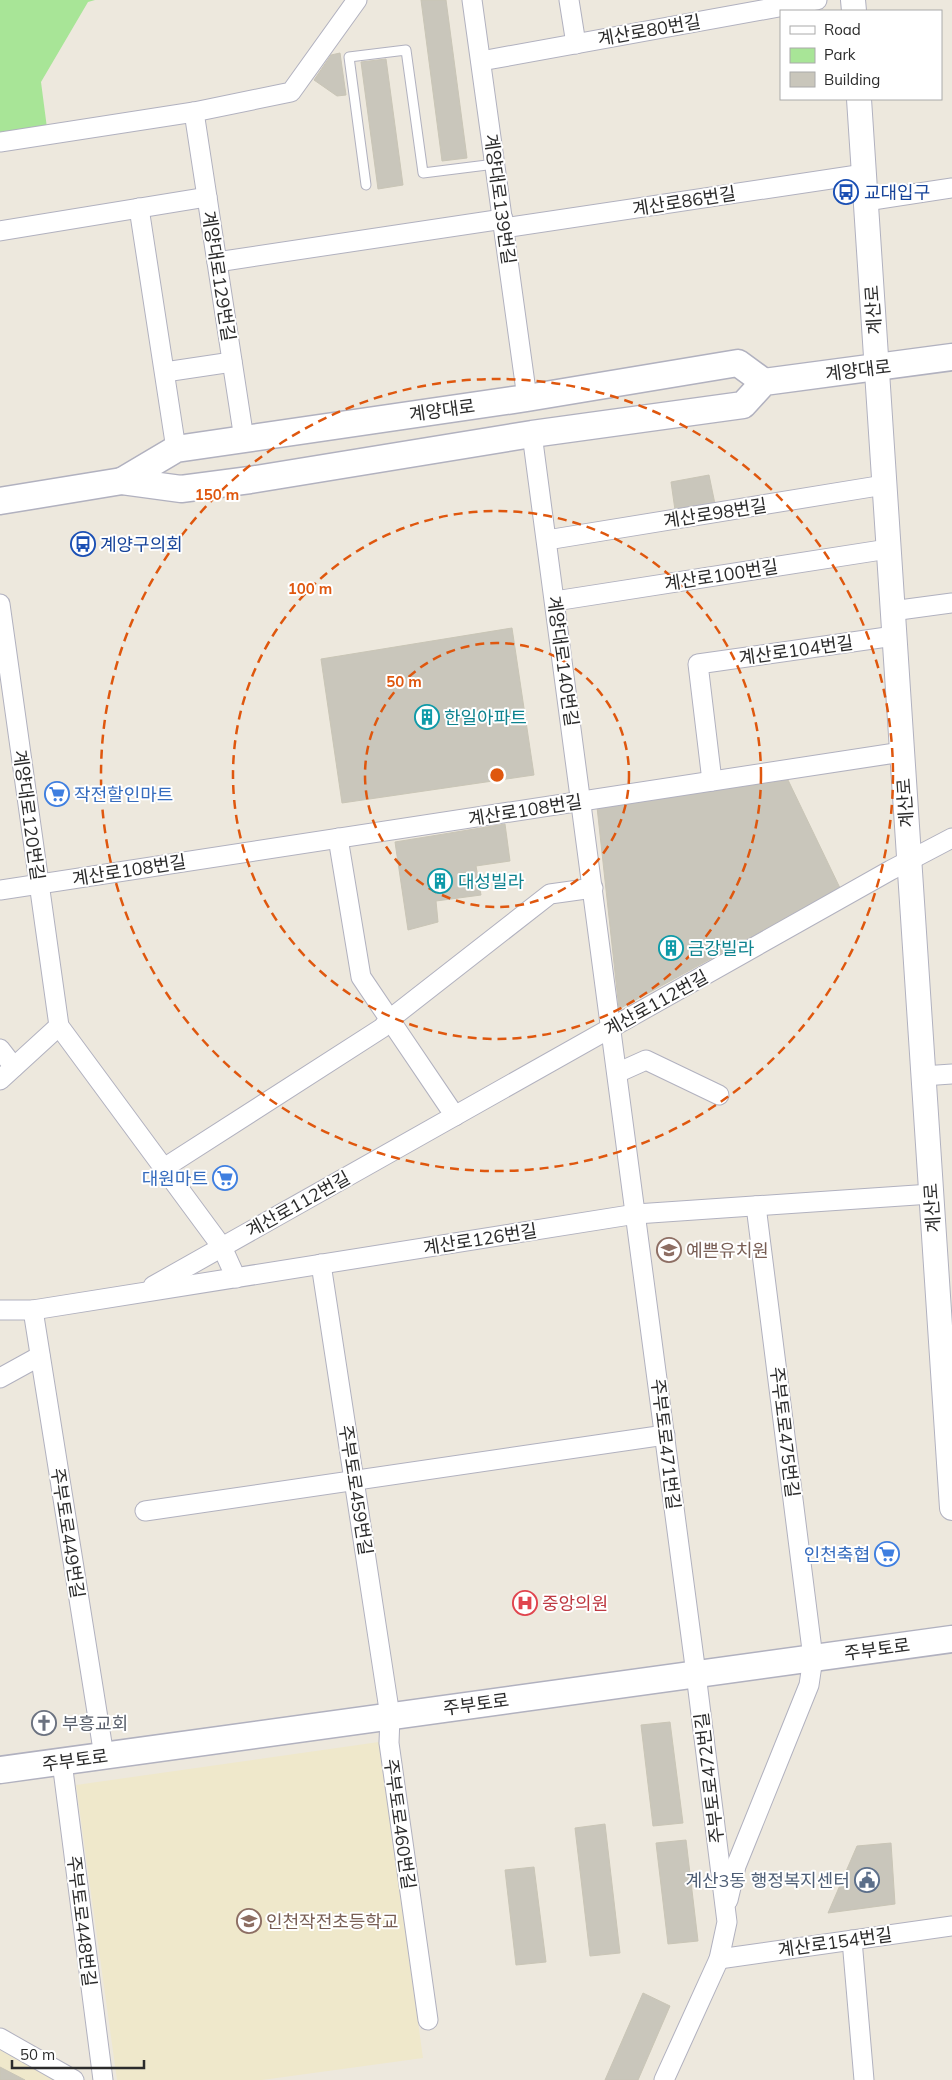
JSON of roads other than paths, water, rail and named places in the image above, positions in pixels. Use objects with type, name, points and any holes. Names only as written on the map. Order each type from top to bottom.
[{"type":"main road","name":"계양대로","points":[[0,501],[122,481],[181,489],[250,480],[532,434],[743,405],[764,382],[952,357]]},
{"type":"main road","name":"계양대로","points":[[122,481],[176,449],[527,398],[738,363],[764,382]]},
{"type":"main road","name":"주부토로","points":[[0,1770],[952,1638]]},
{"type":"street","points":[[0,142],[194,112],[291,92],[357,0]]},
{"type":"street","name":"계양대로139번길","points":[[472,0],[527,398]]},
{"type":"street","points":[[569,0],[576,44]]},
{"type":"street","name":"계산로80번길","points":[[481,61],[817,0]]},
{"type":"street","name":"계산로","points":[[859,100],[952,1508]]},
{"type":"street","name":"계양대로129번길","points":[[194,112],[244,439]]},
{"type":"street","name":"계산로86번길","points":[[217,262],[864,174]]},
{"type":"street","points":[[866,201],[952,188]]},
{"type":"street","points":[[0,231],[207,197]]},
{"type":"street","points":[[139,208],[176,449]]},
{"type":"street","points":[[165,372],[232,362]]},
{"type":"street","name":"계양대로140번길","points":[[532,434],[636,1214]]},
{"type":"street","name":"계산로98번길","points":[[547,540],[884,485]]},
{"type":"street","name":"계산로100번길","points":[[555,601],[888,549]]},
{"type":"street","name":"계양대로120번길","points":[[0,604],[59,1026],[222,1247],[236,1278]]},
{"type":"street","points":[[892,611],[952,604]]},
{"type":"street","name":"계산로104번길","points":[[712,781],[698,664],[894,636]]},
{"type":"street","name":"계산로108번길","points":[[0,890],[902,752]]},
{"type":"street","points":[[338,838],[361,977],[455,1116]]},
{"type":"street","name":"계산로112번길","points":[[141,1293],[909,860],[952,838]]},
{"type":"street","points":[[164,1168],[382,1028],[390,1019],[550,894],[593,888]]},
{"type":"street","points":[[0,1080],[59,1026]]},
{"type":"street","points":[[0,1049],[14,1067]]},
{"type":"street","points":[[617,1073],[646,1060],[719,1095]]},
{"type":"street","points":[[923,1076],[952,1074]]},
{"type":"street","name":"계산로126번길","points":[[0,1310],[33,1310],[636,1214],[931,1194]]},
{"type":"street","name":"주부토로475번길","points":[[725,1910],[736,1866],[809,1685],[814,1658],[756,1206]]},
{"type":"street","name":"주부토로471번길","points":[[636,1214],[696,1674]]},
{"type":"street","name":"주부토로459번길","points":[[322,1264],[390,1716]]},
{"type":"street","name":"주부토로449번길","points":[[33,1310],[104,1756]]},
{"type":"street","points":[[0,1378],[40,1356]]},
{"type":"street","points":[[145,1511],[665,1435]]},
{"type":"street","name":"주부토로472번길","points":[[664,2080],[718,1959],[727,1922],[696,1674]]},
{"type":"street","name":"주부토로460번길","points":[[390,1716],[389,1743],[428,2020]]},
{"type":"street","name":"주부토로448번길","points":[[62,1762],[102,2080]]},
{"type":"street","name":"계산로154번길","points":[[718,1959],[952,1926]]},
{"type":"street","points":[[852,1940],[864,2080]]},
{"type":"street","points":[[0,2038],[74,2080]]},
{"type":"lane","points":[[366,185],[349,57],[406,50],[423,174],[495,164]]},
{"type":"place","name":"교대입구","points":[[846,192]]},
{"type":"place","name":"계양구의회","points":[[83,544]]},
{"type":"place","name":"한일아파트","points":[[427,717]]},
{"type":"place","name":"작전할인마트","points":[[57,794]]},
{"type":"place","name":"대성빌라","points":[[440,881]]},
{"type":"place","name":"금강빌라","points":[[671,948]]},
{"type":"place","name":"대원마트","points":[[225,1178]]},
{"type":"place","name":"예쁜유치원","points":[[669,1250]]},
{"type":"place","name":"인천축협","points":[[887,1554]]},
{"type":"place","name":"중앙의원","points":[[525,1603]]},
{"type":"place","name":"부흥교회","points":[[44,1723]]},
{"type":"place","name":"계산3동 행정복지센터","points":[[867,1880]]},
{"type":"place","name":"인천작전초등학교","points":[[249,1921]]}]
